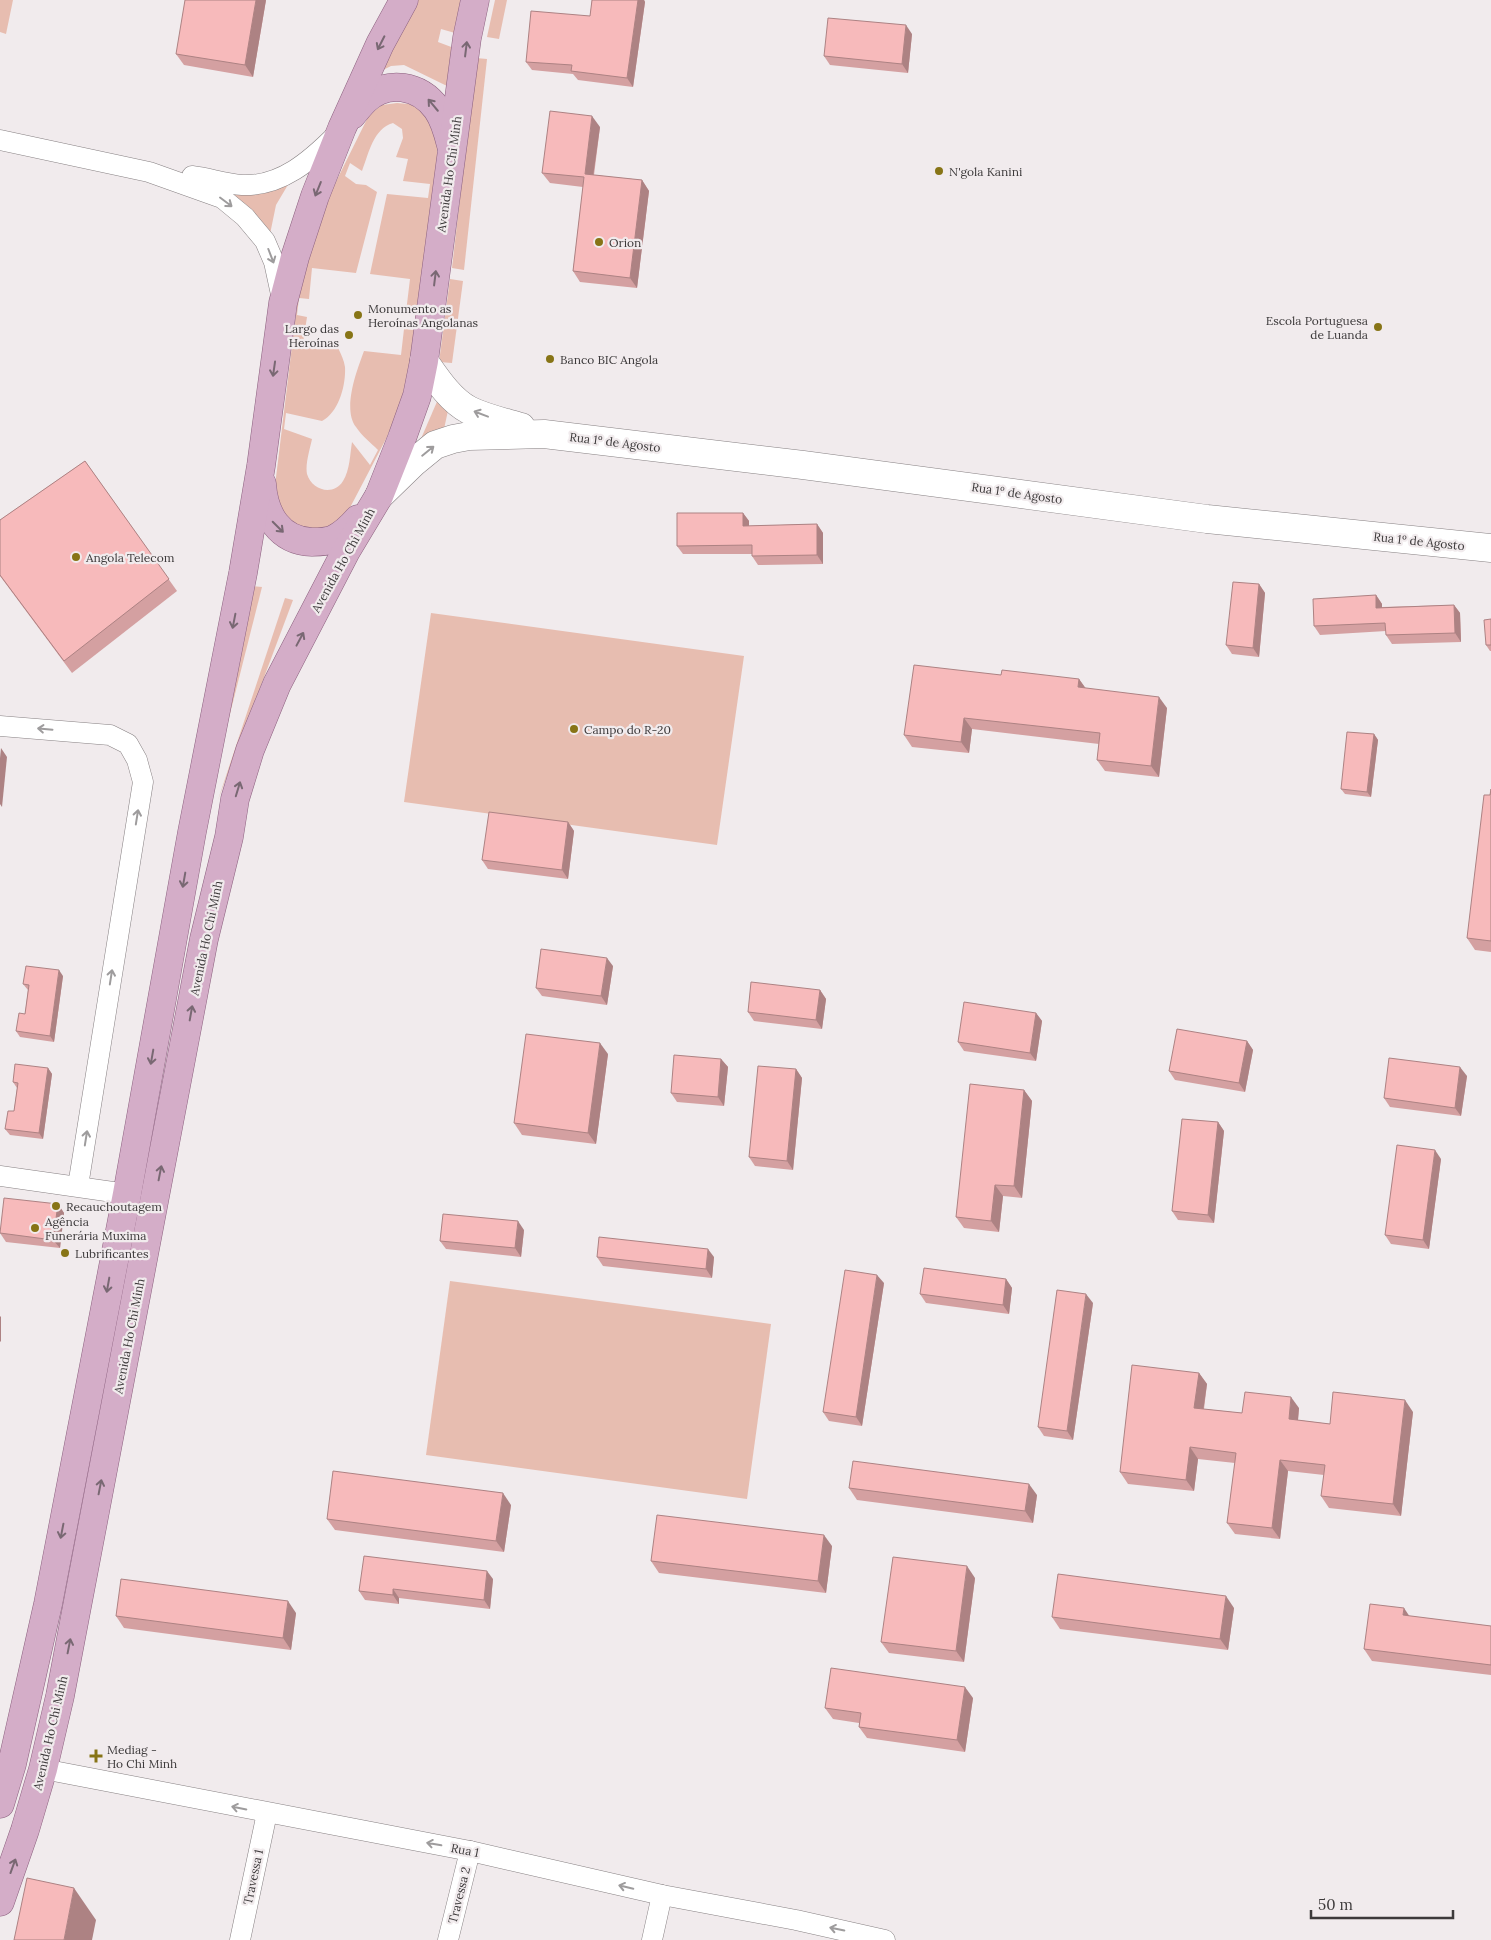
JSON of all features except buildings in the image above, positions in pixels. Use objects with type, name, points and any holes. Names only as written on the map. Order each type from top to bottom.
[{"type":"main road","points":[[0,1804],[12,1764],[48,1604],[127,1194],[192,832],[243,573],[261,466],[284,303],[294,257],[309,212],[342,128],[380,44],[404,0]]},
{"type":"main road","name":"Avenida Ho Chi Minh","points":[[0,1902],[26,1830],[60,1696],[204,939],[229,837],[235,799],[250,750],[277,684],[346,551],[379,496],[411,413],[424,361],[467,38],[475,0]]},
{"type":"main road","points":[[342,128],[366,99],[378,91],[391,87],[405,87],[418,92],[430,100],[438,110],[447,130],[452,149]]},
{"type":"main road","points":[[424,361],[440,383],[467,409],[544,434]]},
{"type":"main road","points":[[261,466],[262,491],[269,516],[276,526],[290,538],[301,541],[322,542],[332,540],[347,531],[412,463],[435,445],[469,436],[544,434]]},
{"type":"main road","name":"Rua 1º de Agosto","points":[[544,434],[803,464],[1207,519],[1491,548]]},
{"type":"street","points":[[0,140],[149,172],[200,177],[244,185],[270,182],[282,177],[315,156],[342,128]]},
{"type":"street","points":[[149,172],[222,198],[245,217],[266,241],[274,262],[284,303]]},
{"type":"street","points":[[0,726],[110,735],[128,744],[138,760],[143,782],[78,1186]]},
{"type":"street","points":[[0,1176],[127,1194]]},
{"type":"street","name":"Rua 1","points":[[43,1769],[267,1814],[470,1851],[662,1895],[796,1920],[885,1940]]},
{"type":"street","name":"Travessa 1","points":[[240,1940],[267,1814]]},
{"type":"street","name":"Travessa 2","points":[[448,1940],[470,1851]]},
{"type":"street","points":[[652,1940],[662,1895]]},
{"type":"shaded area","points":[[0,0],[13,0],[6,34],[0,32]]},
{"type":"shaded area","points":[[413,0],[461,0],[455,33],[441,29],[438,42],[454,48],[447,86],[404,65],[391,66],[379,72]]},
{"type":"shaded area","points":[[495,0],[507,0],[499,39],[487,37]]},
{"type":"shaded area","points":[[476,58],[487,59],[464,270],[452,268]]},
{"type":"shaded area","points":[[397,103],[419,105],[437,127],[437,163],[409,371],[400,405],[387,437],[343,521],[321,529],[306,530],[292,525],[286,520],[274,494],[300,280],[319,216],[369,115],[382,105]],"holes":[[[393,123],[402,129],[403,138],[396,157],[408,159],[403,181],[430,184],[428,198],[387,194],[370,274],[410,279],[406,312],[416,313],[414,330],[404,329],[401,355],[364,351],[352,389],[350,410],[356,427],[378,450],[370,465],[352,442],[348,467],[343,481],[334,489],[324,490],[313,484],[307,474],[307,461],[312,439],[284,429],[286,413],[322,421],[328,417],[337,405],[343,390],[345,367],[338,348],[303,343],[307,317],[297,315],[299,298],[309,299],[312,268],[356,273],[377,192],[366,185],[356,184],[345,176],[350,163],[362,171],[376,136],[381,130]]]},
{"type":"shaded area","points":[[292,178],[276,205],[269,239],[229,192]]},
{"type":"shaded area","points":[[450,279],[463,281],[452,363],[439,362]]},
{"type":"shaded area","points":[[439,397],[449,406],[444,429],[420,441]]},
{"type":"shaded area","points":[[252,586],[262,587],[208,801]]},
{"type":"shaded area","points":[[285,598],[293,600],[218,800]]},
{"type":"shaded area","name":"Campo do R-20","points":[[431,613],[744,656],[717,845],[404,802]]},
{"type":"shaded area","points":[[450,1281],[771,1324],[747,1499],[426,1455]]},
{"type":"place","name":"N'gola Kanini","points":[[939,171]]},
{"type":"place","name":"Orion","points":[[599,242]]},
{"type":"place","name":"Monumento as Heroínas Angolanas","points":[[358,315]]},
{"type":"place","name":"Escola Portuguesa de Luanda","points":[[1378,327]]},
{"type":"place","name":"Largo das Heroínas","points":[[349,335]]},
{"type":"place","name":"Banco BIC Angola","points":[[550,359]]},
{"type":"place","name":"Angola Telecom","points":[[76,557]]},
{"type":"place","name":"Campo do R-20","points":[[574,729]]},
{"type":"place","name":"Recauchoutagem","points":[[56,1206]]},
{"type":"place","name":"Agência Funerária Muxima","points":[[35,1228]]},
{"type":"place","name":"Lubrificantes","points":[[65,1253]]},
{"type":"place","name":"Mediag - Ho Chi Minh","points":[[96,1756]]}]
